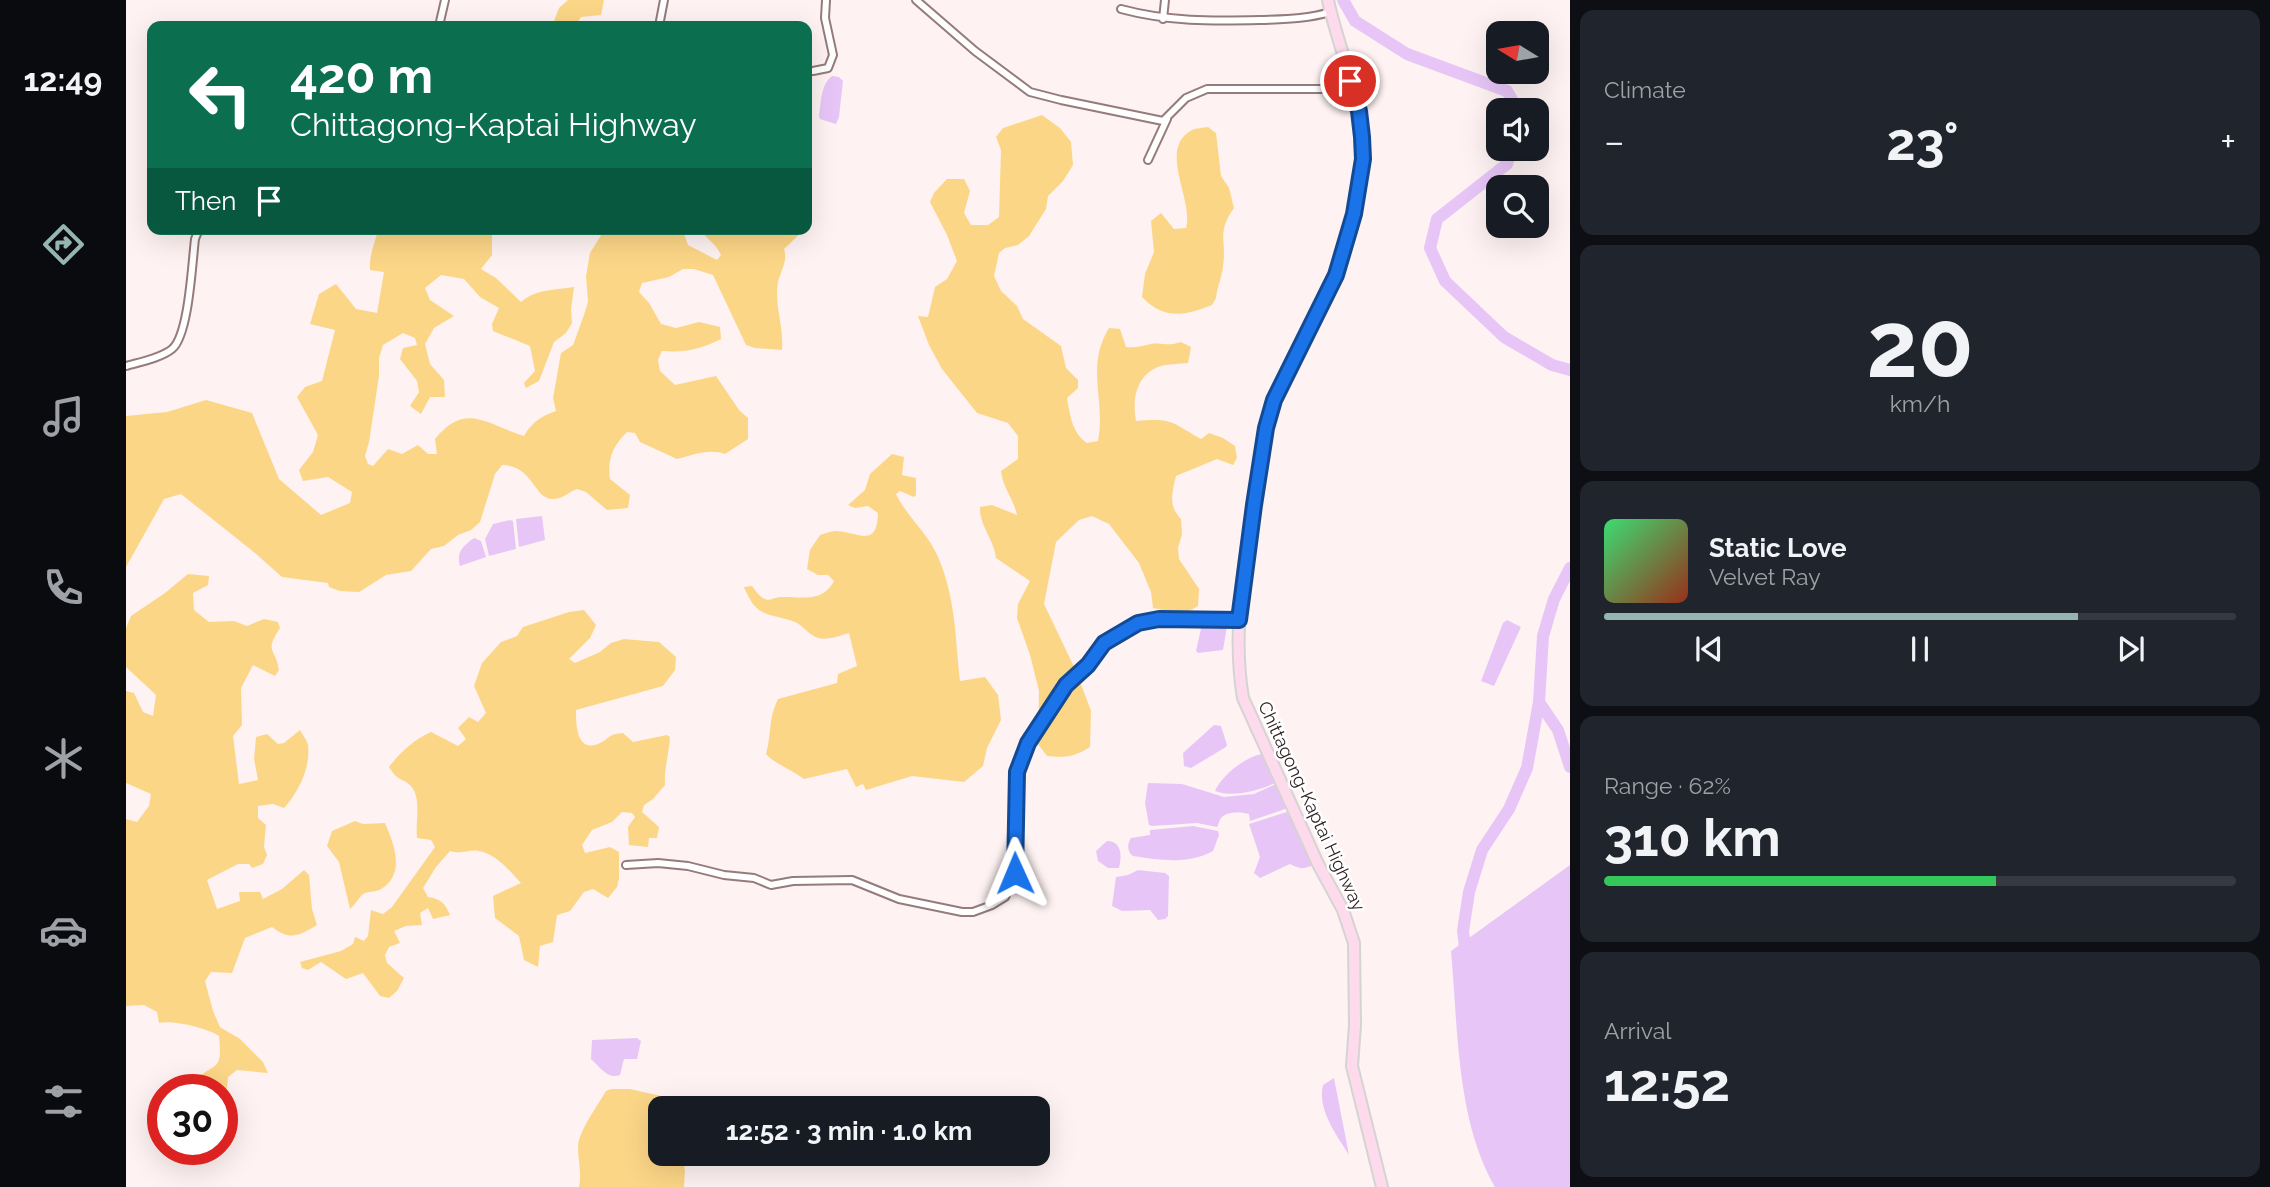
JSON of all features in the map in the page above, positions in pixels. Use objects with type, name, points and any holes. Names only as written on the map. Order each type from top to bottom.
[{"type":"main road","name":"Chittagong-Kaptai Highway","points":[[1328,0],[1359,111],[1363,159],[1354,214],[1332,284],[1274,400],[1269,418],[1239,620],[1238,671],[1243,698],[1318,864],[1343,910],[1354,943],[1355,1012],[1352,1066],[1382,1187]]},
{"type":"street","points":[[440,21],[445,0]]},
{"type":"street","points":[[660,21],[664,0]]},
{"type":"street","points":[[813,71],[828,68],[832,61],[825,18],[826,0]]},
{"type":"street","points":[[916,0],[975,51],[1030,92],[1160,121],[1167,119]]},
{"type":"street","points":[[1163,19],[1164,0]]},
{"type":"street","points":[[1121,9],[1163,19],[1183,20],[1281,19],[1314,17],[1330,12]]},
{"type":"street","points":[[1148,160],[1167,119],[1186,98],[1207,89],[1352,89]]},
{"type":"street","points":[[126,366],[168,352],[179,341],[197,235]]},
{"type":"street","points":[[626,865],[658,863],[688,866],[724,875],[754,878],[771,885],[793,881],[849,880],[873,887],[899,900],[962,912],[973,912],[992,905],[1005,897],[1014,878],[1016,780],[1022,758],[1028,743],[1066,685],[1088,665],[1104,643],[1138,623],[1159,619],[1239,620]]},
{"type":"shaded area","points":[[568,0],[604,0],[601,15],[581,17],[578,21],[554,21],[559,8]]},
{"type":"shaded area","points":[[832,76],[843,81],[836,124],[820,119],[819,116],[824,88]]},
{"type":"shaded area","points":[[1042,115],[1060,128],[1071,142],[1073,165],[1063,181],[1048,196],[1046,209],[1029,236],[1018,245],[1005,248],[999,253],[994,276],[1001,291],[1017,306],[1023,319],[1061,346],[1066,368],[1078,380],[1078,388],[1067,398],[1075,429],[1087,443],[1098,441],[1098,356],[1109,328],[1120,329],[1126,347],[1181,342],[1191,347],[1188,363],[1161,366],[1141,381],[1135,404],[1136,421],[1165,421],[1201,439],[1209,433],[1223,438],[1235,446],[1237,458],[1233,465],[1217,459],[1176,476],[1172,499],[1174,509],[1181,519],[1179,559],[1199,589],[1198,606],[1184,614],[1153,608],[1151,592],[1139,563],[1109,524],[1092,516],[1079,520],[1056,542],[1044,604],[1076,671],[1091,711],[1090,747],[1074,755],[1059,757],[1047,756],[1038,744],[1039,691],[1017,618],[1018,604],[1030,581],[996,558],[980,514],[980,507],[992,505],[1017,515],[1001,471],[1018,459],[1018,436],[1008,423],[977,413],[942,369],[918,316],[928,317],[935,287],[947,279],[957,261],[930,202],[934,193],[947,179],[964,179],[970,191],[964,213],[971,225],[988,225],[999,217],[1001,150],[996,137],[1003,128]]},
{"type":"shaded area","points":[[1208,127],[1216,133],[1221,176],[1229,188],[1234,208],[1225,224],[1222,274],[1212,305],[1193,312],[1167,313],[1158,310],[1142,297],[1145,274],[1154,252],[1151,221],[1161,213],[1174,229],[1186,228],[1187,216],[1177,149],[1182,138],[1192,130]]},
{"type":"shaded area","points":[[376,235],[492,235],[492,255],[481,269],[496,278],[521,302],[539,292],[574,287],[572,323],[566,333],[554,342],[539,381],[526,388],[524,383],[535,371],[530,346],[493,331],[492,324],[499,308],[480,297],[464,279],[441,275],[425,288],[430,300],[454,316],[434,328],[425,344],[430,364],[444,380],[445,397],[430,397],[421,414],[410,406],[419,392],[417,381],[400,359],[403,348],[417,345],[415,338],[403,333],[383,345],[365,456],[368,464],[373,466],[388,449],[402,454],[418,445],[428,454],[437,454],[435,439],[457,421],[477,419],[524,436],[537,420],[556,411],[553,398],[561,353],[573,345],[584,315],[588,302],[586,276],[590,253],[601,235],[684,235],[688,245],[717,260],[721,255],[705,235],[799,235],[784,249],[785,262],[778,282],[782,350],[746,345],[713,275],[694,269],[683,269],[669,277],[642,283],[639,292],[661,324],[676,328],[699,322],[720,327],[721,339],[700,348],[662,351],[658,360],[660,371],[675,385],[716,376],[739,410],[748,418],[748,439],[725,454],[707,452],[677,459],[640,442],[635,433],[627,432],[612,453],[609,472],[610,479],[630,495],[628,508],[607,510],[586,492],[577,489],[562,497],[545,497],[522,472],[502,465],[495,474],[480,522],[471,530],[458,535],[444,546],[431,549],[411,571],[386,575],[359,592],[340,591],[329,587],[328,583],[282,577],[181,494],[164,499],[126,567],[126,416],[167,412],[206,400],[252,413],[279,479],[321,515],[350,503],[352,492],[328,477],[303,481],[299,470],[313,452],[318,435],[297,397],[305,387],[322,381],[335,330],[310,324],[319,294],[336,284],[356,309],[377,313],[384,272],[370,270]]},
{"type":"shaded area","points":[[892,454],[904,457],[902,475],[916,478],[914,497],[900,491],[896,494],[934,548],[944,573],[954,618],[960,681],[985,677],[998,695],[1001,720],[987,748],[983,766],[964,782],[912,776],[866,790],[863,784],[856,787],[847,769],[804,779],[766,754],[778,699],[837,683],[838,674],[857,666],[849,633],[830,638],[816,637],[795,622],[758,610],[744,587],[752,586],[762,597],[769,600],[779,597],[817,596],[829,588],[834,581],[828,575],[818,575],[807,569],[810,550],[820,535],[827,533],[837,531],[871,535],[877,524],[878,513],[868,506],[855,508],[848,505],[865,490],[870,474]]},
{"type":"shaded area","points":[[542,516],[545,540],[519,547],[516,519]]},
{"type":"shaded area","points":[[513,521],[516,549],[489,556],[485,539],[493,524]]},
{"type":"shaded area","points":[[474,538],[481,541],[486,557],[460,566],[461,550]]},
{"type":"shaded area","points":[[188,574],[209,576],[208,585],[193,593],[194,610],[209,622],[234,621],[247,626],[264,619],[278,622],[280,628],[272,649],[279,670],[275,676],[253,665],[241,688],[242,725],[233,736],[239,784],[258,780],[254,759],[256,737],[267,734],[278,744],[284,743],[300,730],[308,745],[305,771],[289,802],[284,808],[273,804],[258,806],[258,818],[266,825],[264,847],[267,855],[263,864],[252,868],[249,864],[238,864],[207,880],[217,909],[240,901],[239,892],[260,892],[263,899],[282,889],[304,870],[309,875],[312,909],[317,925],[294,935],[284,934],[272,927],[245,938],[232,973],[211,972],[205,981],[220,1027],[240,1039],[263,1062],[268,1073],[237,1070],[232,1074],[203,1074],[218,1062],[219,1036],[190,1025],[159,1023],[157,1012],[144,1005],[126,1006],[126,819],[137,822],[149,806],[151,794],[126,783],[126,691],[134,693],[143,712],[153,716],[156,695],[126,667],[126,628],[131,616]]},
{"type":"shaded area","points":[[584,610],[596,625],[590,638],[569,659],[575,663],[600,652],[611,643],[624,639],[659,642],[676,657],[675,670],[663,686],[576,710],[579,735],[585,744],[598,744],[623,733],[633,742],[667,735],[670,737],[665,785],[644,805],[642,812],[659,827],[657,838],[649,838],[648,847],[629,845],[628,827],[635,817],[632,813],[622,812],[612,822],[592,830],[582,845],[585,853],[610,847],[619,852],[617,887],[608,898],[593,889],[584,892],[570,911],[557,915],[553,942],[540,946],[538,967],[524,960],[519,936],[495,918],[493,896],[521,883],[497,859],[485,853],[450,851],[423,888],[428,897],[442,902],[450,915],[433,919],[428,908],[420,913],[422,925],[406,926],[394,931],[400,943],[389,947],[385,955],[387,963],[404,978],[397,991],[389,998],[380,996],[363,973],[346,979],[321,962],[308,970],[302,968],[300,962],[341,951],[353,944],[355,937],[364,941],[368,936],[371,910],[383,914],[392,907],[435,847],[431,840],[417,838],[414,791],[389,767],[413,742],[431,732],[458,746],[466,739],[458,728],[469,717],[478,722],[486,713],[474,686],[482,663],[501,642],[517,636],[523,627],[569,612]]},
{"type":"shaded area","points":[[1507,620],[1521,627],[1494,686],[1481,681],[1503,623]]},
{"type":"shaded area","points":[[1202,624],[1227,626],[1223,650],[1198,653],[1196,651]]},
{"type":"shaded area","points":[[1214,725],[1221,726],[1226,747],[1191,768],[1184,766],[1183,753]]},
{"type":"shaded area","points":[[1262,754],[1275,783],[1245,793],[1215,791],[1235,768]]},
{"type":"shaded area","points":[[1148,783],[1182,784],[1224,797],[1254,794],[1276,784],[1288,808],[1250,821],[1249,814],[1228,814],[1221,818],[1217,827],[1197,823],[1152,826],[1149,825],[1145,803]]},
{"type":"shaded area","points":[[1290,811],[1313,860],[1311,866],[1300,868],[1290,864],[1260,878],[1254,873],[1260,857],[1249,824]]},
{"type":"shaded area","points":[[355,821],[363,824],[385,823],[392,840],[396,867],[389,883],[379,890],[363,894],[350,909],[339,862],[327,846],[332,831]]},
{"type":"shaded area","points":[[1193,826],[1218,831],[1213,851],[1193,858],[1173,860],[1133,856],[1129,850],[1131,838],[1150,835],[1150,830]]},
{"type":"shaded area","points":[[1107,841],[1118,846],[1119,868],[1108,868],[1098,861],[1096,851]]},
{"type":"shaded area","points":[[1570,865],[1570,1187],[1495,1187],[1482,1161],[1466,1103],[1451,951]]},
{"type":"shaded area","points":[[1138,870],[1165,873],[1169,876],[1168,916],[1165,919],[1158,920],[1150,910],[1122,911],[1112,906],[1116,877]]},
{"type":"shaded area","points":[[637,1038],[641,1041],[637,1059],[624,1059],[620,1075],[608,1074],[591,1059],[592,1040]]},
{"type":"shaded area","points":[[1334,1078],[1349,1155],[1329,1122],[1323,1104],[1323,1085]]},
{"type":"shaded area","points":[[630,1089],[661,1096],[648,1096],[648,1166],[684,1166],[684,1187],[579,1187],[579,1141],[606,1091]]},
{"type":"waterway","points":[[1343,0],[1355,21],[1407,54],[1507,91],[1511,98]]},
{"type":"waterway","points":[[1508,161],[1437,219],[1430,248],[1445,281],[1504,337],[1552,365],[1570,370]]},
{"type":"waterway","points":[[1466,956],[1463,931],[1469,892],[1482,850],[1509,809],[1527,768],[1539,702],[1543,636],[1554,599],[1570,568]]},
{"type":"waterway","points":[[1539,702],[1558,730],[1570,767]]},
{"type":"route","points":[[1015,873],[1017,772],[1028,743],[1066,685],[1088,665],[1104,643],[1138,623],[1151,619],[1239,620],[1266,428],[1274,400],[1336,275],[1359,190],[1363,159],[1362,137],[1359,111],[1350,81]]}]
